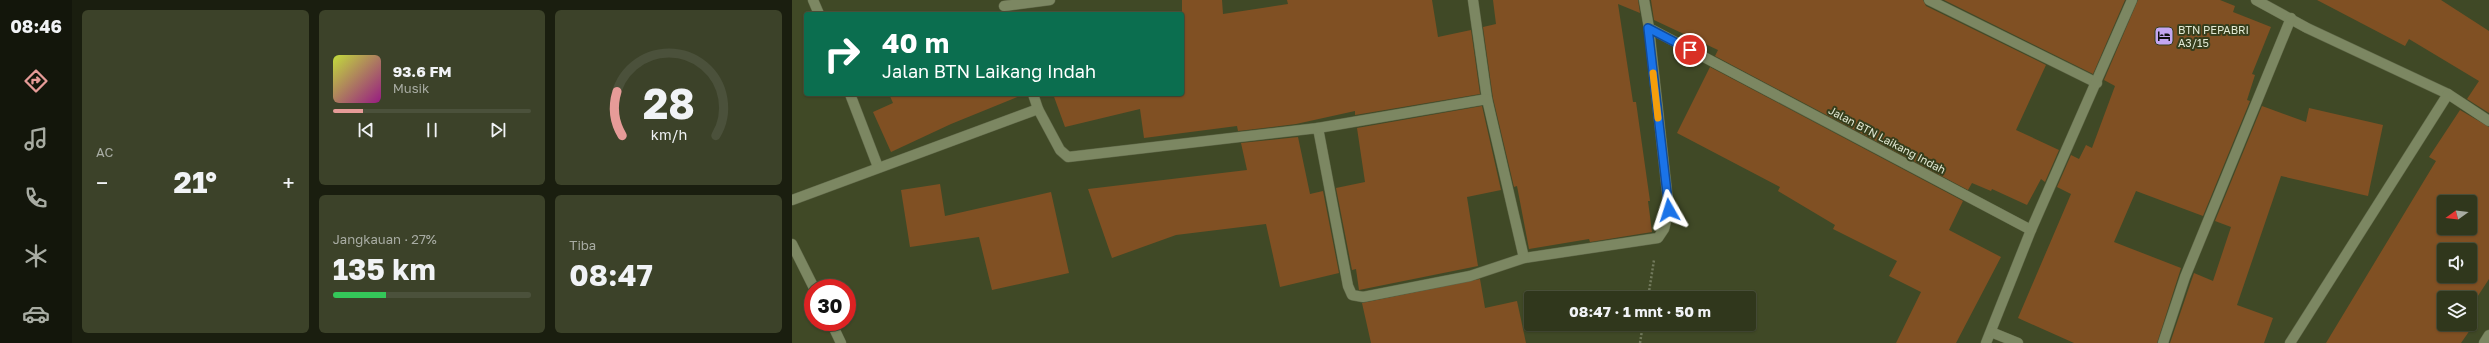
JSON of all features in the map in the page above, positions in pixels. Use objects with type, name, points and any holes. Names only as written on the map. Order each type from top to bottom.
[{"type":"street","points":[[813,0],[818,12]]},
{"type":"street","points":[[1004,7],[1050,0]]},
{"type":"street","points":[[1473,0],[1487,99],[1524,258]]},
{"type":"street","points":[[1318,128],[1348,286],[1352,295],[1363,297],[1470,276],[1524,258],[1658,238],[1664,229],[1669,210],[1644,0]]},
{"type":"street","points":[[1929,0],[2097,83]]},
{"type":"street","points":[[1986,343],[2031,230],[2097,83],[2132,0]]},
{"type":"street","points":[[2256,0],[2448,94],[2489,121]]},
{"type":"street","points":[[2163,343],[2185,277],[2291,18]]},
{"type":"street","name":"Jalan BTN Laikang Indah","points":[[1648,28],[2031,230]]},
{"type":"street","points":[[2290,343],[2448,94]]},
{"type":"street","points":[[851,96],[878,167]]},
{"type":"street","points":[[1034,96],[1038,109],[1060,150],[1068,157],[1318,128],[1487,99]]},
{"type":"street","points":[[792,200],[1038,109]]},
{"type":"street","points":[[792,244],[810,279]]},
{"type":"street","points":[[835,331],[841,343]]},
{"type":"street","points":[[1991,332],[2018,343]]},
{"type":"street","points":[[2484,343],[2489,334]]},
{"type":"path","points":[[1649,291],[1658,238]]},
{"type":"path","points":[[1640,343],[1642,331]]},
{"type":"building","points":[[1182,0],[1222,0],[1223,14],[1288,4],[1287,0],[1432,0],[1438,37],[1471,30],[1480,94],[1355,115],[1355,111],[1296,124],[1238,131],[1237,126],[1144,138],[1140,109],[1065,127],[1054,96],[1184,96],[1184,12],[1182,12]]},
{"type":"building","points":[[1493,0],[1638,0],[1640,13],[1618,4],[1633,102],[1636,102],[1650,201],[1648,201],[1652,232],[1590,242],[1589,239],[1529,249],[1517,186],[1514,187],[1493,98],[1483,27],[1496,24]]},
{"type":"building","points":[[1651,0],[1923,0],[1926,6],[2046,65],[2016,130],[2059,150],[2045,182],[2041,179],[2027,205],[1992,189],[1991,191],[1972,183],[1968,190],[1715,56],[1718,50],[1654,20]]},
{"type":"building","points":[[1944,0],[2125,0],[2093,74]]},
{"type":"building","points":[[2138,0],[2220,0],[2235,6],[2233,12],[2271,27],[2252,74],[2255,75],[2247,100],[2250,101],[2203,216],[2136,191],[2114,242],[2181,268],[2157,343],[2074,343],[2018,318],[2071,194],[2057,187],[2071,155],[2079,159],[2086,145],[2092,148],[2115,86],[2104,80]]},
{"type":"building","points":[[2317,0],[2441,0],[2489,31],[2489,113],[2467,99],[2479,81],[2409,39],[2405,46]]},
{"type":"building","points":[[1710,67],[1963,201],[1949,230],[2001,257],[1956,343],[1896,343],[1921,292],[1889,276],[1897,261],[1833,229],[1835,225],[1778,191],[1780,187],[1677,133]]},
{"type":"building","points":[[890,96],[1020,96],[951,124],[891,152],[873,112],[893,103]]},
{"type":"building","points":[[1482,106],[1501,190],[1467,197],[1478,266],[1359,290],[1356,269],[1352,270],[1336,188],[1365,182],[1357,128]]},
{"type":"building","points":[[2262,106],[2306,122],[2309,108],[2383,125],[2368,196],[2281,176],[2237,305],[2273,318],[2264,343],[2170,343],[2194,273],[2213,281],[2231,227],[2215,221]]},
{"type":"building","points":[[2460,110],[2489,127],[2489,279],[2477,297],[2477,291],[2437,291],[2437,331],[2469,331],[2461,343],[2326,343],[2436,161],[2429,157]]},
{"type":"building","points":[[1298,137],[1310,194],[1323,191],[1339,273],[1280,287],[1266,224],[1176,235],[1112,258],[1088,189],[1247,170],[1241,143]]},
{"type":"building","points":[[940,184],[945,216],[1051,192],[1069,273],[992,290],[979,237],[910,247],[901,190]]},
{"type":"building","points":[[1480,279],[1485,308],[1517,301],[1526,343],[1371,343],[1362,303]]},
{"type":"slow traffic","points":[[1653,73],[1658,118]]},
{"type":"place","name":"BTN PEPABRI A3/15","points":[[2164,36]]},
{"type":"route","points":[[1669,210],[1648,28],[1690,50]]}]
